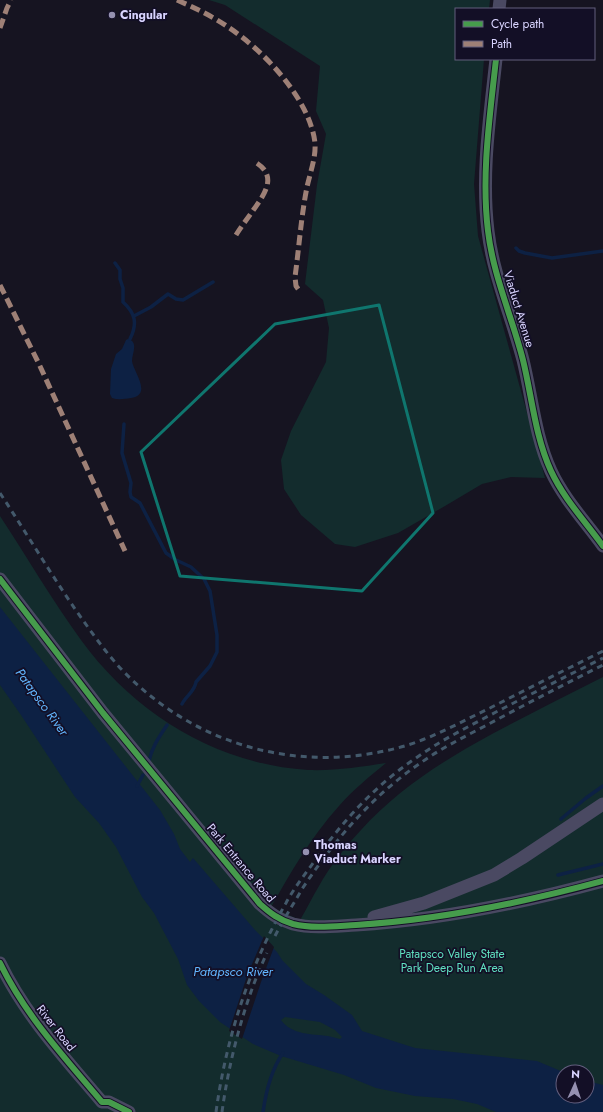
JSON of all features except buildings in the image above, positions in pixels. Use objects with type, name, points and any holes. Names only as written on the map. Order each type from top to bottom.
[{"type":"street","name":"Viaduct Avenue","points":[[496,60],[488,138],[485,200],[488,232],[494,265],[523,360],[544,452],[563,493],[603,546]]},
{"type":"street","name":"Park Entrance Road","points":[[0,579],[103,713],[260,904],[281,920],[306,926],[337,926],[426,918],[519,902],[603,881]]},
{"type":"street","name":"Park Entrance Road","points":[[337,926],[381,916],[424,903],[494,875],[603,804]]},
{"type":"street","name":"River Road","points":[[0,963],[10,984],[32,1017],[101,1107]]},
{"type":"street","points":[[101,1107],[109,1102],[129,1112]]},
{"type":"highlighted area","points":[[379,305],[433,513],[362,591],[180,576],[141,452],[275,324]]},
{"type":"green space","points":[[209,0],[490,0],[489,8],[455,8],[455,60],[484,60],[474,184],[478,236],[545,478],[511,477],[482,484],[398,533],[355,547],[335,544],[301,515],[284,489],[281,460],[291,431],[326,362],[329,328],[323,300],[305,284],[317,185],[326,134],[316,111],[320,66],[225,5]]},
{"type":"green space","name":"Patapsco Valley State Park Deep Run Area","points":[[0,516],[70,625],[102,667],[126,691],[152,712],[180,730],[210,746],[241,758],[274,766],[308,770],[328,770],[386,763],[344,800],[319,830],[302,855],[271,907],[300,920],[323,879],[355,836],[375,815],[406,788],[456,754],[520,719],[603,677],[603,1112],[0,1112]]},
{"type":"water","points":[[126,340],[131,340],[134,345],[132,361],[140,382],[141,392],[137,396],[131,398],[114,399],[110,394],[111,369],[116,354],[122,349]]},
{"type":"water","name":"Patapsco River","points":[[0,607],[160,810],[174,834],[180,849],[190,862],[193,858],[255,930],[306,984],[352,1015],[362,1031],[415,1048],[537,1061],[555,1069],[555,1104],[595,1104],[595,1083],[603,1085],[603,1112],[496,1112],[477,1104],[453,1099],[415,1096],[376,1088],[344,1075],[281,1056],[253,1044],[220,1022],[199,1001],[187,985],[178,959],[154,913],[142,897],[116,847],[99,823],[75,797],[0,685]],"holes":[[[285,1017],[320,1022],[335,1030],[342,1037],[340,1039],[296,1031],[291,1029],[281,1020]]]},
{"type":"pier","points":[[264,936],[274,947],[242,1039],[229,1031],[247,976]]},
{"type":"waterway","points":[[516,248],[525,253],[552,258],[603,251]]},
{"type":"waterway","points":[[115,263],[120,270],[120,279],[123,288],[123,302],[133,314],[134,319],[134,328],[130,339]]},
{"type":"waterway","points":[[134,316],[151,307],[168,294],[176,299],[183,300],[213,282]]},
{"type":"waterway","points":[[124,424],[122,453],[131,483],[131,497],[140,503],[166,553],[176,560],[191,567],[204,579],[210,591],[217,635],[217,652],[210,666],[196,682],[194,688],[182,704]]},
{"type":"waterway","points":[[149,761],[154,747],[167,725]]},
{"type":"waterway","points":[[137,786],[143,775]]},
{"type":"waterway","points":[[561,819],[603,786]]},
{"type":"waterway","points":[[558,875],[603,864]]},
{"type":"waterway","points":[[263,1112],[275,1066],[283,1053]]},
{"type":"railway","points":[[0,493],[75,609],[116,664],[153,698],[185,719],[219,736],[255,748],[292,756],[331,757],[369,754],[408,745],[449,728],[603,651]]},
{"type":"railway","points":[[216,1112],[220,1085],[233,1031],[250,978],[261,952],[292,893],[334,835],[358,807],[386,781],[425,751],[496,712],[603,658]]},
{"type":"railway","points":[[275,936],[314,871],[354,821],[385,791],[427,759],[451,744],[603,665]]},
{"type":"railway","points":[[222,1112],[229,1072],[239,1030],[252,990],[267,953]]},
{"type":"marked path","points":[[0,28],[11,0]]},
{"type":"marked path","points":[[177,0],[222,23],[242,37],[270,62],[295,93],[311,126],[315,143],[314,160],[305,198],[295,277],[296,286],[301,293]]},
{"type":"marked path","points":[[236,235],[261,199],[267,186],[268,179],[266,173],[262,167],[255,162]]},
{"type":"marked path","points":[[0,285],[39,364],[125,551]]},
{"type":"cycle path","points":[[496,60],[487,145],[485,188],[490,247],[498,280],[519,344],[537,430],[546,458],[562,491],[603,546]]},
{"type":"cycle path","points":[[0,579],[103,713],[260,904],[279,918],[301,926],[324,927],[387,923],[450,915],[481,909],[603,881]]},
{"type":"cycle path","points":[[0,963],[21,1000],[46,1036],[102,1102],[109,1102],[129,1112]]},
{"type":"place","name":"Cingular","points":[[112,15]]},
{"type":"place","name":"Thomas Viaduct Marker","points":[[306,852]]}]
